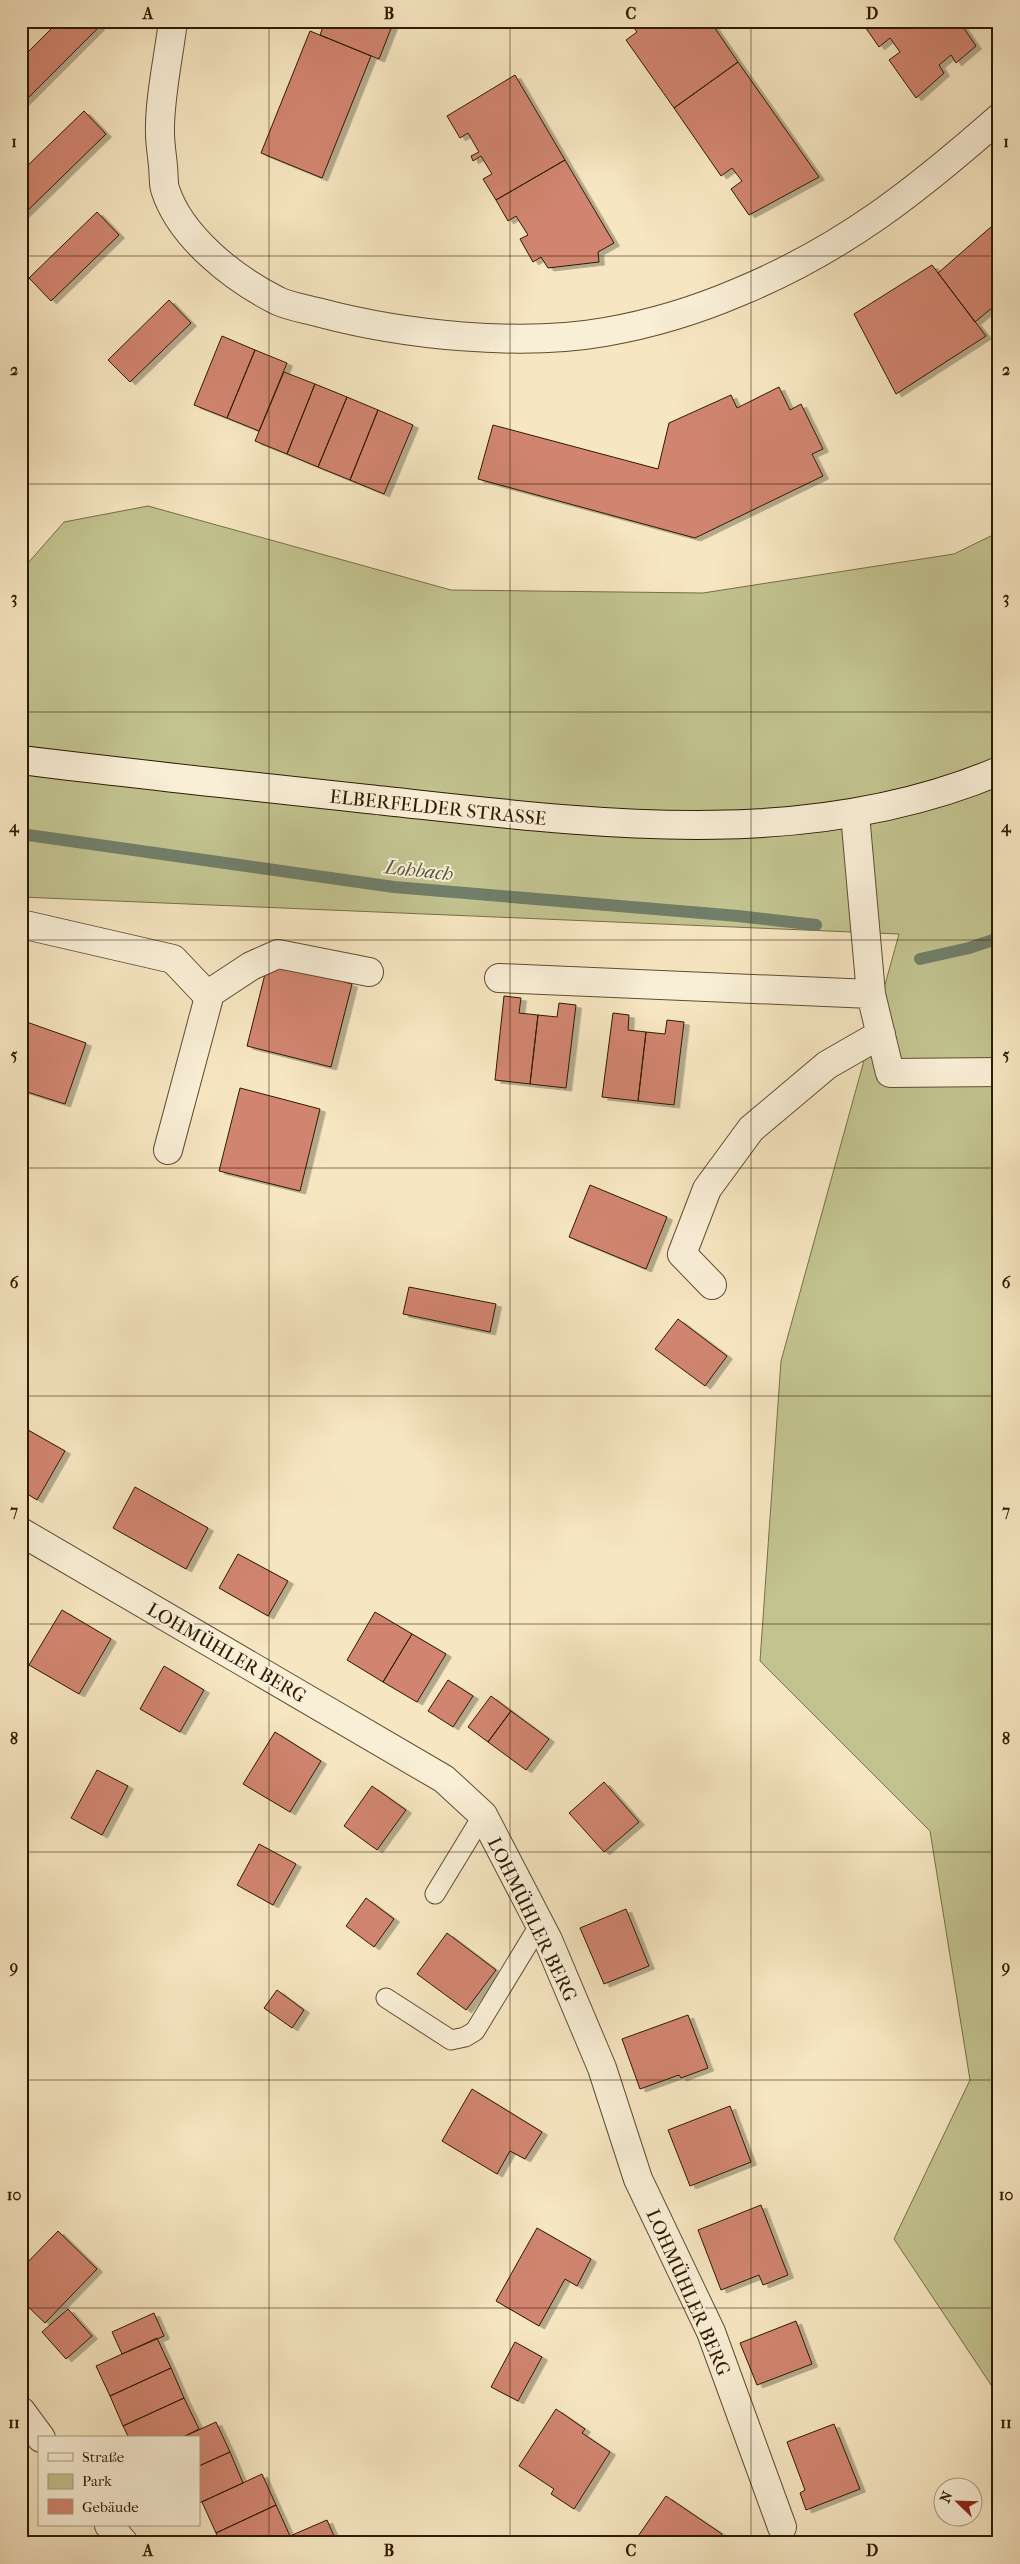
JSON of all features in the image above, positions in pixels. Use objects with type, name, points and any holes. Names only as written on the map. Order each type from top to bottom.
[{"type":"street","points":[[173,21],[160,131],[165,188],[186,229],[205,250],[232,273],[280,302],[348,320],[436,334],[538,338],[604,332],[675,315],[739,292],[824,252],[876,219],[946,164],[999,118]]},
{"type":"street","name":"ELBERFELDER STRASSE","points":[[21,760],[574,821],[685,826],[786,821],[855,814],[963,786],[999,770]]},
{"type":"street","points":[[855,814],[872,994],[890,1073],[999,1072]]},
{"type":"street","points":[[21,924],[173,959],[209,997],[168,1150]]},
{"type":"street","points":[[207,995],[252,966],[278,954],[369,972]]},
{"type":"street","points":[[499,978],[872,994]]},
{"type":"street","points":[[712,1285],[682,1254],[706,1189],[752,1129],[827,1065],[881,1034]]},
{"type":"street","name":"LOHMÜHLER BERG","points":[[21,1532],[444,1779],[483,1815],[540,1924],[602,2068],[638,2179],[711,2332],[782,2527]]},
{"type":"street","points":[[21,2411],[40,2436]]},
{"type":"street","points":[[110,2526],[124,2543]]},
{"type":"lane","points":[[435,1894],[483,1815]]},
{"type":"lane","points":[[386,1998],[451,2040],[465,2037],[475,2031],[540,1924]]},
{"type":"green space","points":[[148,506],[451,590],[703,593],[954,554],[999,532],[999,2397],[894,2239],[970,2080],[930,1831],[760,1661],[781,1361],[899,934],[21,897],[21,571],[64,522]]},
{"type":"building","points":[[59,21],[93,21],[99,27],[21,105],[21,59]]},
{"type":"building","points":[[325,21],[394,21],[379,59],[320,35]]},
{"type":"building","points":[[613,21],[623,21],[616,26]]},
{"type":"building","points":[[629,21],[710,21],[738,62],[674,108],[626,40],[637,32]]},
{"type":"building","points":[[861,21],[959,21],[976,46],[956,63],[951,55],[939,65],[944,73],[916,98],[889,60],[900,52],[890,38],[879,47]]},
{"type":"building","points":[[310,31],[371,56],[322,178],[261,153]]},
{"type":"building","points":[[738,62],[819,177],[749,215],[731,189],[742,181],[732,168],[721,176],[674,108]]},
{"type":"building","points":[[515,75],[565,160],[496,200],[483,179],[492,174],[481,156],[473,161],[471,156],[479,152],[468,133],[460,138],[447,116]]},
{"type":"building","points":[[84,111],[106,134],[21,217],[21,172]]},
{"type":"building","points":[[565,160],[614,243],[598,252],[599,262],[548,268],[541,257],[533,262],[520,239],[528,235],[516,216],[508,221],[496,200]]},
{"type":"building","points":[[97,212],[119,235],[51,301],[29,278]]},
{"type":"building","points":[[999,220],[999,302],[975,322],[938,273]]},
{"type":"building","points":[[932,265],[986,336],[896,394],[854,314]]},
{"type":"building","points":[[169,300],[191,323],[130,382],[108,360]]},
{"type":"building","points":[[222,336],[255,350],[227,418],[194,405]]},
{"type":"building","points":[[255,350],[287,363],[259,431],[227,418]]},
{"type":"building","points":[[284,372],[315,384],[287,454],[255,441]]},
{"type":"building","points":[[315,384],[347,397],[318,467],[287,454]]},
{"type":"building","points":[[779,387],[790,410],[801,404],[823,449],[812,454],[823,476],[695,538],[478,479],[493,425],[658,469],[669,423],[731,395],[737,408]]},
{"type":"building","points":[[347,397],[378,410],[350,480],[318,467]]},
{"type":"building","points":[[378,410],[413,425],[384,494],[350,480]]},
{"type":"building","points":[[268,962],[352,984],[331,1067],[247,1046]]},
{"type":"building","points":[[504,996],[521,998],[519,1013],[538,1015],[530,1084],[495,1080]]},
{"type":"building","points":[[559,1003],[576,1005],[566,1088],[530,1084],[538,1015],[557,1017]]},
{"type":"building","points":[[613,1013],[629,1015],[628,1030],[646,1032],[638,1101],[602,1097]]},
{"type":"building","points":[[21,1020],[86,1043],[65,1104],[21,1090]]},
{"type":"building","points":[[667,1020],[684,1022],[674,1105],[638,1101],[646,1032],[665,1034]]},
{"type":"building","points":[[240,1088],[320,1109],[300,1191],[219,1171]]},
{"type":"building","points":[[590,1185],[667,1217],[646,1269],[569,1237]]},
{"type":"building","points":[[409,1287],[496,1304],[490,1332],[403,1314]]},
{"type":"building","points":[[678,1319],[727,1356],[705,1386],[655,1349]]},
{"type":"building","points":[[21,1426],[28,1430],[21,1441]]},
{"type":"building","points":[[28,1430],[65,1451],[37,1500],[21,1490],[21,1441]]},
{"type":"building","points":[[135,1487],[208,1528],[186,1569],[113,1528]]},
{"type":"building","points":[[238,1554],[288,1581],[268,1616],[219,1588]]},
{"type":"building","points":[[62,1610],[111,1639],[79,1694],[29,1665]]},
{"type":"building","points":[[375,1612],[412,1634],[383,1682],[347,1660]]},
{"type":"building","points":[[412,1634],[446,1654],[417,1702],[383,1682]]},
{"type":"building","points":[[164,1666],[204,1690],[180,1732],[140,1709]]},
{"type":"building","points":[[448,1680],[473,1696],[453,1727],[428,1711]]},
{"type":"building","points":[[491,1696],[511,1711],[488,1742],[468,1727]]},
{"type":"building","points":[[511,1711],[549,1739],[526,1770],[488,1742]]},
{"type":"building","points":[[275,1732],[321,1761],[290,1812],[243,1784]]},
{"type":"building","points":[[97,1770],[128,1786],[102,1835],[71,1818]]},
{"type":"building","points":[[604,1782],[639,1822],[604,1852],[569,1813]]},
{"type":"building","points":[[372,1786],[406,1810],[377,1850],[344,1826]]},
{"type":"building","points":[[259,1844],[296,1864],[273,1905],[237,1885]]},
{"type":"building","points":[[366,1898],[394,1919],[374,1947],[346,1926]]},
{"type":"building","points":[[626,1909],[649,1966],[604,1984],[580,1928]]},
{"type":"building","points":[[447,1933],[496,1970],[466,2010],[417,1974]]},
{"type":"building","points":[[277,1990],[304,2010],[292,2028],[264,2008]]},
{"type":"building","points":[[688,2015],[708,2068],[681,2078],[679,2075],[640,2089],[622,2039]]},
{"type":"building","points":[[472,2089],[542,2132],[525,2159],[510,2151],[497,2174],[442,2141]]},
{"type":"building","points":[[730,2106],[751,2162],[690,2186],[668,2130]]},
{"type":"building","points":[[761,2205],[788,2275],[763,2285],[759,2275],[721,2290],[698,2230]]},
{"type":"building","points":[[537,2228],[591,2259],[577,2286],[565,2279],[539,2326],[496,2301]]},
{"type":"building","points":[[58,2231],[97,2269],[45,2323],[21,2300],[21,2269]]},
{"type":"building","points":[[68,2309],[92,2336],[66,2359],[42,2332]]},
{"type":"building","points":[[154,2313],[164,2336],[122,2354],[112,2332]]},
{"type":"building","points":[[796,2321],[812,2364],[757,2385],[740,2343]]},
{"type":"building","points":[[157,2338],[171,2368],[110,2396],[96,2366]]},
{"type":"building","points":[[515,2342],[542,2357],[518,2401],[491,2387]]},
{"type":"building","points":[[171,2368],[184,2398],[123,2426],[110,2396]]},
{"type":"building","points":[[184,2398],[199,2429],[185,2436],[128,2436],[123,2426]]},
{"type":"building","points":[[556,2409],[585,2429],[582,2433],[610,2452],[574,2509],[551,2494],[554,2489],[519,2466]]},
{"type":"building","points":[[216,2422],[230,2452],[200,2466],[200,2436],[185,2436]]},
{"type":"building","points":[[834,2424],[860,2489],[806,2510],[800,2493],[805,2490],[787,2442]]},
{"type":"building","points":[[230,2452],[243,2483],[200,2503],[200,2466]]},
{"type":"building","points":[[262,2474],[276,2505],[216,2533],[202,2502]]},
{"type":"building","points":[[666,2496],[722,2534],[716,2543],[634,2542]]},
{"type":"building","points":[[276,2505],[290,2536],[275,2543],[220,2543],[216,2533]]},
{"type":"building","points":[[327,2520],[337,2543],[275,2543],[290,2536]]},
{"type":"building","points":[[25,2538],[32,2543],[21,2543]]},
{"type":"waterway","name":"Lohbach","points":[[21,834],[394,887],[738,916],[816,925]]},
{"type":"waterway","name":"Lohbach","points":[[920,959],[969,948],[999,938]]}]
